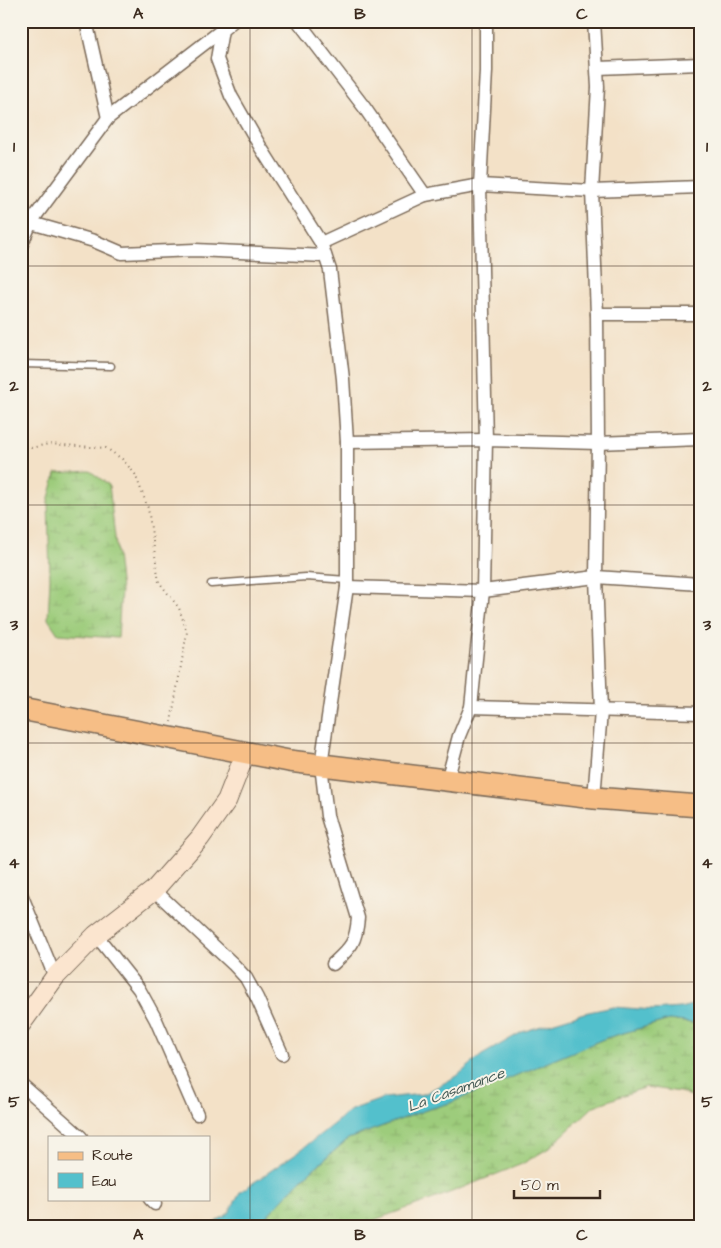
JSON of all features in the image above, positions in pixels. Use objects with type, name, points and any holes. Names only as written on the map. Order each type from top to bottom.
[{"type":"main road","points":[[21,709],[245,754],[321,765],[594,798],[700,806]]},
{"type":"street","points":[[86,21],[108,118]]},
{"type":"street","points":[[21,246],[26,221],[108,118],[233,21]]},
{"type":"street","points":[[298,21],[364,107],[426,195]]},
{"type":"street","points":[[447,781],[458,736],[471,707],[483,591],[486,440],[480,185],[486,71],[486,21]]},
{"type":"street","points":[[594,21],[598,68],[592,191],[597,314],[596,578],[601,711],[594,798]]},
{"type":"street","points":[[222,30],[217,59],[231,96],[261,148],[321,243],[330,270],[342,369],[347,442],[347,584],[321,765],[327,816],[358,918],[356,935],[349,949],[333,964]]},
{"type":"street","points":[[598,68],[700,64]]},
{"type":"street","points":[[321,243],[426,195],[480,185],[592,191],[700,187]]},
{"type":"street","points":[[26,221],[94,241],[122,253],[195,250],[325,256]]},
{"type":"street","points":[[597,314],[700,314]]},
{"type":"street","points":[[347,442],[486,440],[598,443],[700,439]]},
{"type":"street","points":[[347,584],[483,591],[596,578],[700,584]]},
{"type":"street","points":[[471,707],[700,713]]},
{"type":"street","points":[[21,1024],[55,977],[96,935],[154,890],[200,838],[227,800],[245,754]]},
{"type":"street","points":[[154,890],[234,964],[246,978],[282,1054]]},
{"type":"street","points":[[21,894],[55,977]]},
{"type":"street","points":[[96,935],[139,989],[156,1020],[197,1114]]},
{"type":"street","points":[[21,1084],[80,1136]]},
{"type":"lane","points":[[21,364],[110,366]]},
{"type":"lane","points":[[211,584],[306,577],[347,584]]},
{"type":"path","points":[[21,450],[49,444],[106,448],[122,459],[135,474],[148,508],[159,582],[179,608],[188,632],[168,738]]},
{"type":"green space","points":[[90,471],[109,485],[121,590],[118,638],[58,634],[48,619],[50,579],[48,501],[56,473]]},
{"type":"green space","points":[[669,1020],[700,1024],[700,1099],[680,1092],[646,1087],[594,1106],[549,1148],[522,1164],[439,1197],[354,1227],[256,1227],[303,1178],[348,1139],[450,1103],[606,1038]]},
{"type":"water","name":"La Casamance","points":[[700,1003],[700,1024],[669,1020],[606,1038],[450,1103],[348,1139],[303,1178],[256,1227],[208,1227],[229,1213],[240,1192],[302,1149],[351,1110],[384,1098],[424,1094],[457,1076],[482,1055],[522,1032],[584,1013],[613,1007],[653,1010],[680,1008]]}]
